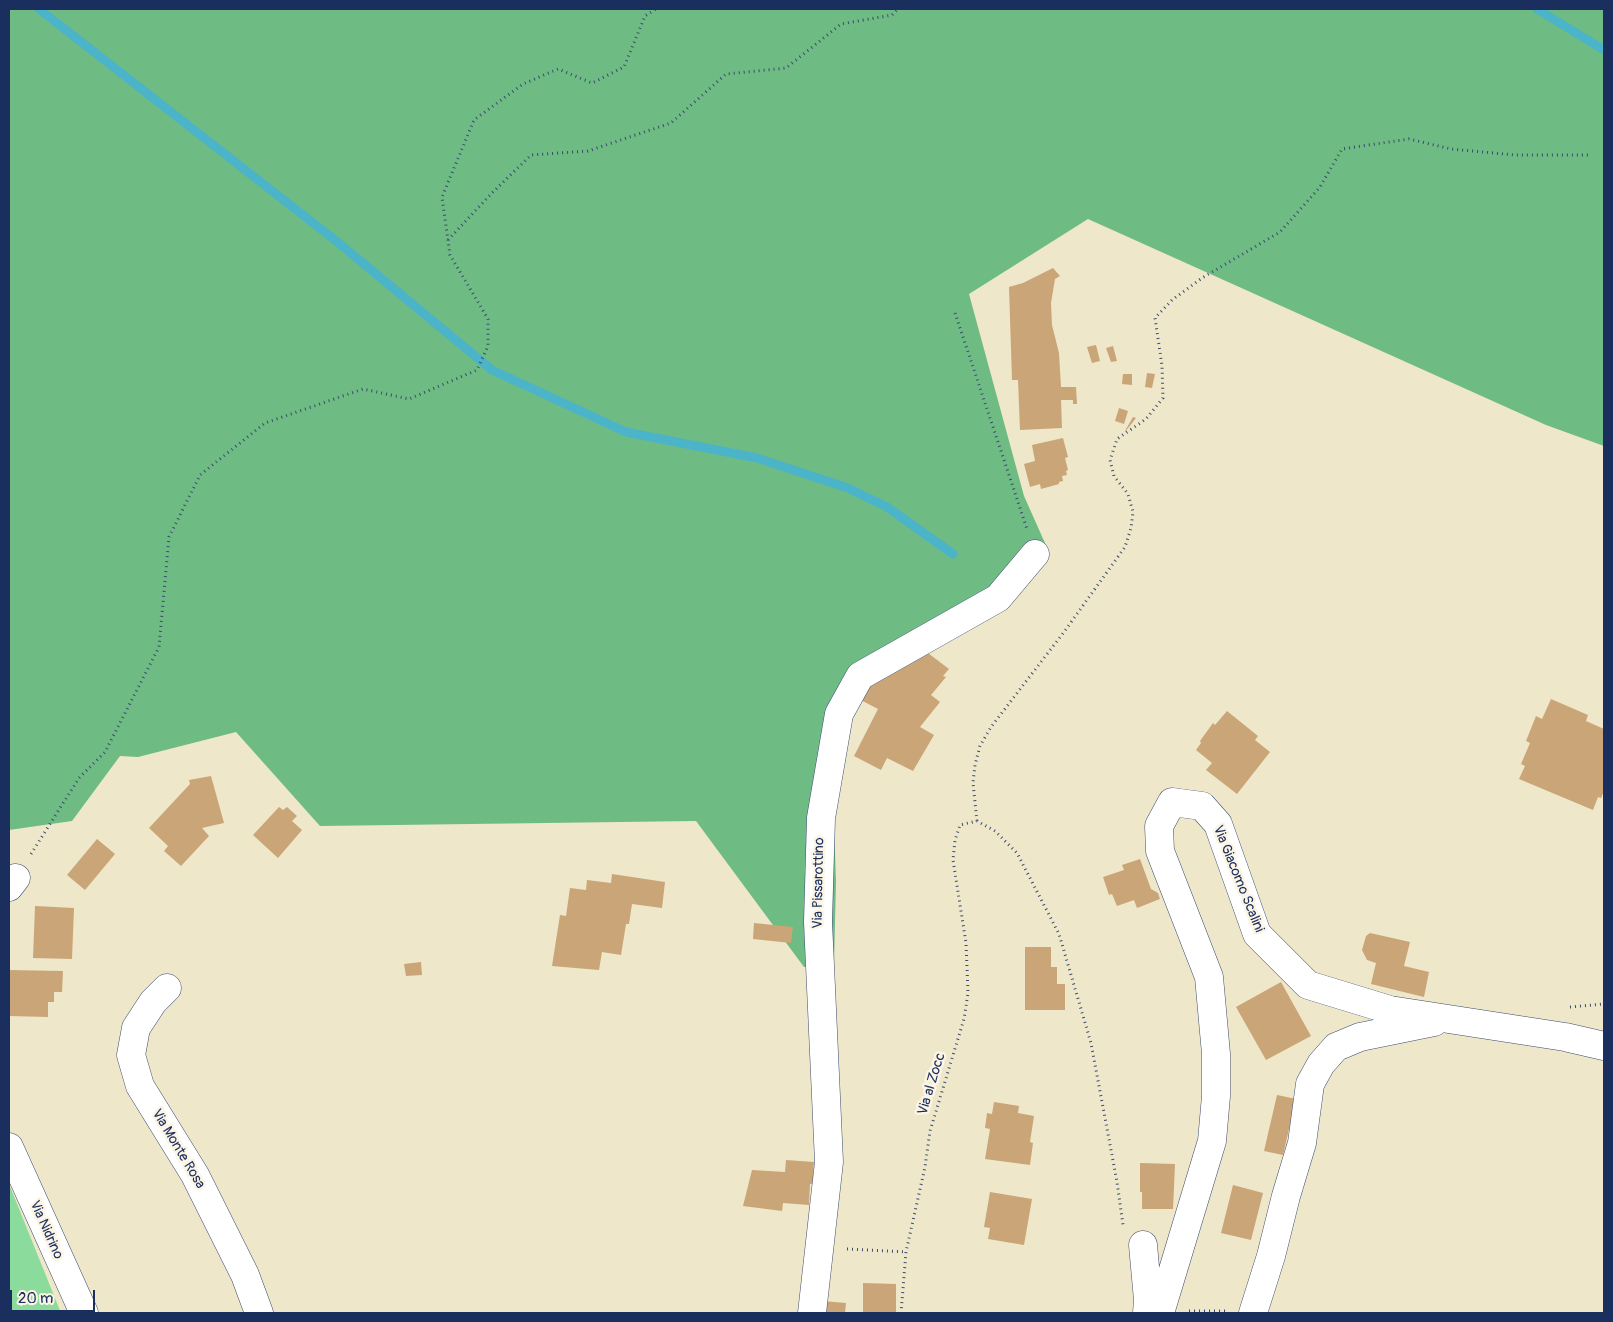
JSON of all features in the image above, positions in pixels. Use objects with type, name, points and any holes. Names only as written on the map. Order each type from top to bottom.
[{"type":"street","name":"Via Pissarottino","points":[[812,1313],[829,1162],[818,922],[821,818],[839,714],[860,676],[998,598],[1035,554]]},
{"type":"street","name":"Via Giacomo Scalini","points":[[1156,1312],[1212,1141],[1216,1096],[1216,1054],[1209,977],[1160,851],[1159,826],[1172,802],[1202,806],[1218,824],[1258,934],[1308,985],[1390,1010],[1565,1037],[1604,1046]]},
{"type":"street","name":"Via Monte Rosa","points":[[167,988],[153,1002],[136,1028],[131,1054],[140,1086],[195,1175],[245,1275],[259,1313]]},
{"type":"street","points":[[1253,1313],[1302,1144],[1310,1084],[1321,1064],[1336,1047],[1360,1038],[1448,1019]]},
{"type":"street","name":"Via Nidrino","points":[[9,1147],[84,1313]]},
{"type":"street","points":[[1133,1237],[1148,1300],[1156,1312]]},
{"type":"path","points":[[12,882],[79,778],[105,752],[159,647],[169,538],[200,475],[265,423],[363,389],[410,399],[477,370],[488,346],[488,319],[450,255],[442,197],[474,120],[523,84],[558,69],[592,83],[624,67],[645,16],[656,9]]},
{"type":"path","points":[[448,241],[490,195],[531,155],[588,151],[671,123],[726,74],[786,68],[841,24],[892,15],[898,9]]},
{"type":"path","points":[[1133,1237],[1117,1182],[1091,1043],[1059,934],[1017,854],[995,831],[977,821],[973,783],[975,764],[980,746],[991,727],[1064,632],[1124,547],[1132,528],[1134,512],[1128,494],[1114,476],[1110,460],[1117,439],[1146,419],[1163,398],[1162,366],[1155,318],[1172,300],[1202,278],[1280,232],[1320,187],[1342,149],[1409,139],[1451,149],[1516,155],[1589,155]]},
{"type":"path","points":[[955,313],[1035,554]]},
{"type":"path","name":"Via al Zocc","points":[[901,1313],[906,1252],[925,1167],[930,1131],[964,1018],[968,992],[966,943],[953,860],[954,840],[960,825],[977,821]]},
{"type":"path","points":[[819,1248],[906,1252]]},
{"type":"path","points":[[1156,1312],[1253,1313]]},
{"type":"green space","points":[[9,9],[1604,9],[1604,446],[1546,425],[1088,219],[969,294],[1024,496],[1049,552],[1010,602],[853,698],[834,826],[836,881],[834,964],[804,967],[696,821],[320,826],[236,732],[138,757],[120,756],[72,821],[9,830]]},
{"type":"green space","points":[[9,1184],[61,1313],[9,1313]]},
{"type":"building","points":[[1053,268],[1060,276],[1055,279],[1051,303],[1052,325],[1059,353],[1061,387],[1076,387],[1077,404],[1073,404],[1073,400],[1061,400],[1062,428],[1020,430],[1018,380],[1012,380],[1009,287],[1023,283]]},
{"type":"building","points":[[1096,345],[1100,361],[1092,363],[1087,347]]},
{"type":"building","points":[[1113,346],[1117,361],[1111,362],[1106,348]]},
{"type":"building","points":[[1147,373],[1155,374],[1152,388],[1145,387]]},
{"type":"building","points":[[1123,374],[1132,374],[1132,385],[1122,384]]},
{"type":"building","points":[[1119,408],[1128,411],[1124,424],[1115,421]]},
{"type":"building","points":[[1133,417],[1136,418],[1125,432],[1125,431]]},
{"type":"building","points":[[1063,438],[1068,457],[1065,458],[1068,470],[1066,471],[1067,475],[1062,476],[1063,481],[1041,489],[1040,484],[1030,487],[1024,464],[1035,461],[1032,445]]},
{"type":"building","points":[[924,650],[949,669],[943,676],[946,677],[931,695],[940,702],[920,727],[934,735],[913,771],[887,758],[881,770],[854,756],[878,709],[857,698],[867,683]]},
{"type":"building","points":[[1551,699],[1588,715],[1586,721],[1604,729],[1604,791],[1601,798],[1598,797],[1593,810],[1519,779],[1525,766],[1521,764],[1530,743],[1526,741],[1536,716],[1542,719]]},
{"type":"building","points":[[1227,711],[1258,736],[1255,740],[1270,752],[1237,794],[1206,770],[1212,763],[1196,750],[1213,723],[1215,725]]},
{"type":"building","points":[[211,776],[224,823],[202,828],[209,836],[181,866],[164,851],[168,846],[149,828],[190,784],[189,780]]},
{"type":"building","points":[[279,807],[283,810],[287,807],[297,816],[292,821],[302,830],[278,858],[253,835]]},
{"type":"building","points":[[97,839],[115,854],[85,890],[67,875]]},
{"type":"building","points":[[1140,859],[1151,889],[1158,893],[1160,899],[1137,908],[1134,900],[1117,906],[1112,894],[1109,895],[1103,877],[1124,870],[1122,865]]},
{"type":"building","points":[[612,874],[665,882],[662,908],[632,904],[629,924],[626,924],[621,955],[602,952],[599,970],[552,966],[560,915],[566,916],[570,888],[586,890],[587,880],[611,883]]},
{"type":"building","points":[[35,906],[74,908],[72,959],[33,958]]},
{"type":"building","points":[[754,923],[793,927],[791,943],[753,939]]},
{"type":"building","points":[[1370,933],[1410,942],[1404,966],[1429,972],[1424,997],[1371,984],[1376,963],[1367,960],[1362,950],[1366,936]]},
{"type":"building","points":[[1025,947],[1051,947],[1051,967],[1057,967],[1057,984],[1065,984],[1065,1010],[1025,1010]]},
{"type":"building","points":[[421,962],[422,975],[406,976],[404,964]]},
{"type":"building","points":[[9,970],[63,971],[62,992],[54,992],[54,1002],[48,1002],[48,1017],[9,1016]]},
{"type":"building","points":[[1281,982],[1311,1036],[1266,1060],[1236,1007]]},
{"type":"building","points":[[1277,1095],[1296,1099],[1283,1155],[1264,1151]]},
{"type":"building","points":[[994,1102],[1019,1106],[1018,1113],[1034,1116],[1030,1142],[1033,1143],[1030,1165],[985,1159],[990,1129],[985,1128],[987,1113],[992,1114]]},
{"type":"building","points":[[786,1160],[814,1162],[813,1174],[817,1174],[817,1184],[810,1184],[809,1205],[783,1203],[782,1211],[743,1206],[752,1170],[785,1172]]},
{"type":"building","points":[[1140,1163],[1175,1164],[1173,1209],[1142,1209]]},
{"type":"building","points":[[1233,1185],[1263,1193],[1251,1240],[1221,1233]]},
{"type":"building","points":[[990,1192],[1032,1199],[1024,1245],[988,1239],[990,1228],[984,1227]]},
{"type":"building","points":[[863,1283],[896,1284],[896,1313],[863,1313]]},
{"type":"building","points":[[823,1301],[846,1303],[845,1313],[822,1313]]},
{"type":"waterway","points":[[39,9],[335,240],[492,370],[626,432],[757,458],[848,488],[887,507],[953,554]]},
{"type":"waterway","points":[[1537,9],[1604,50]]}]
